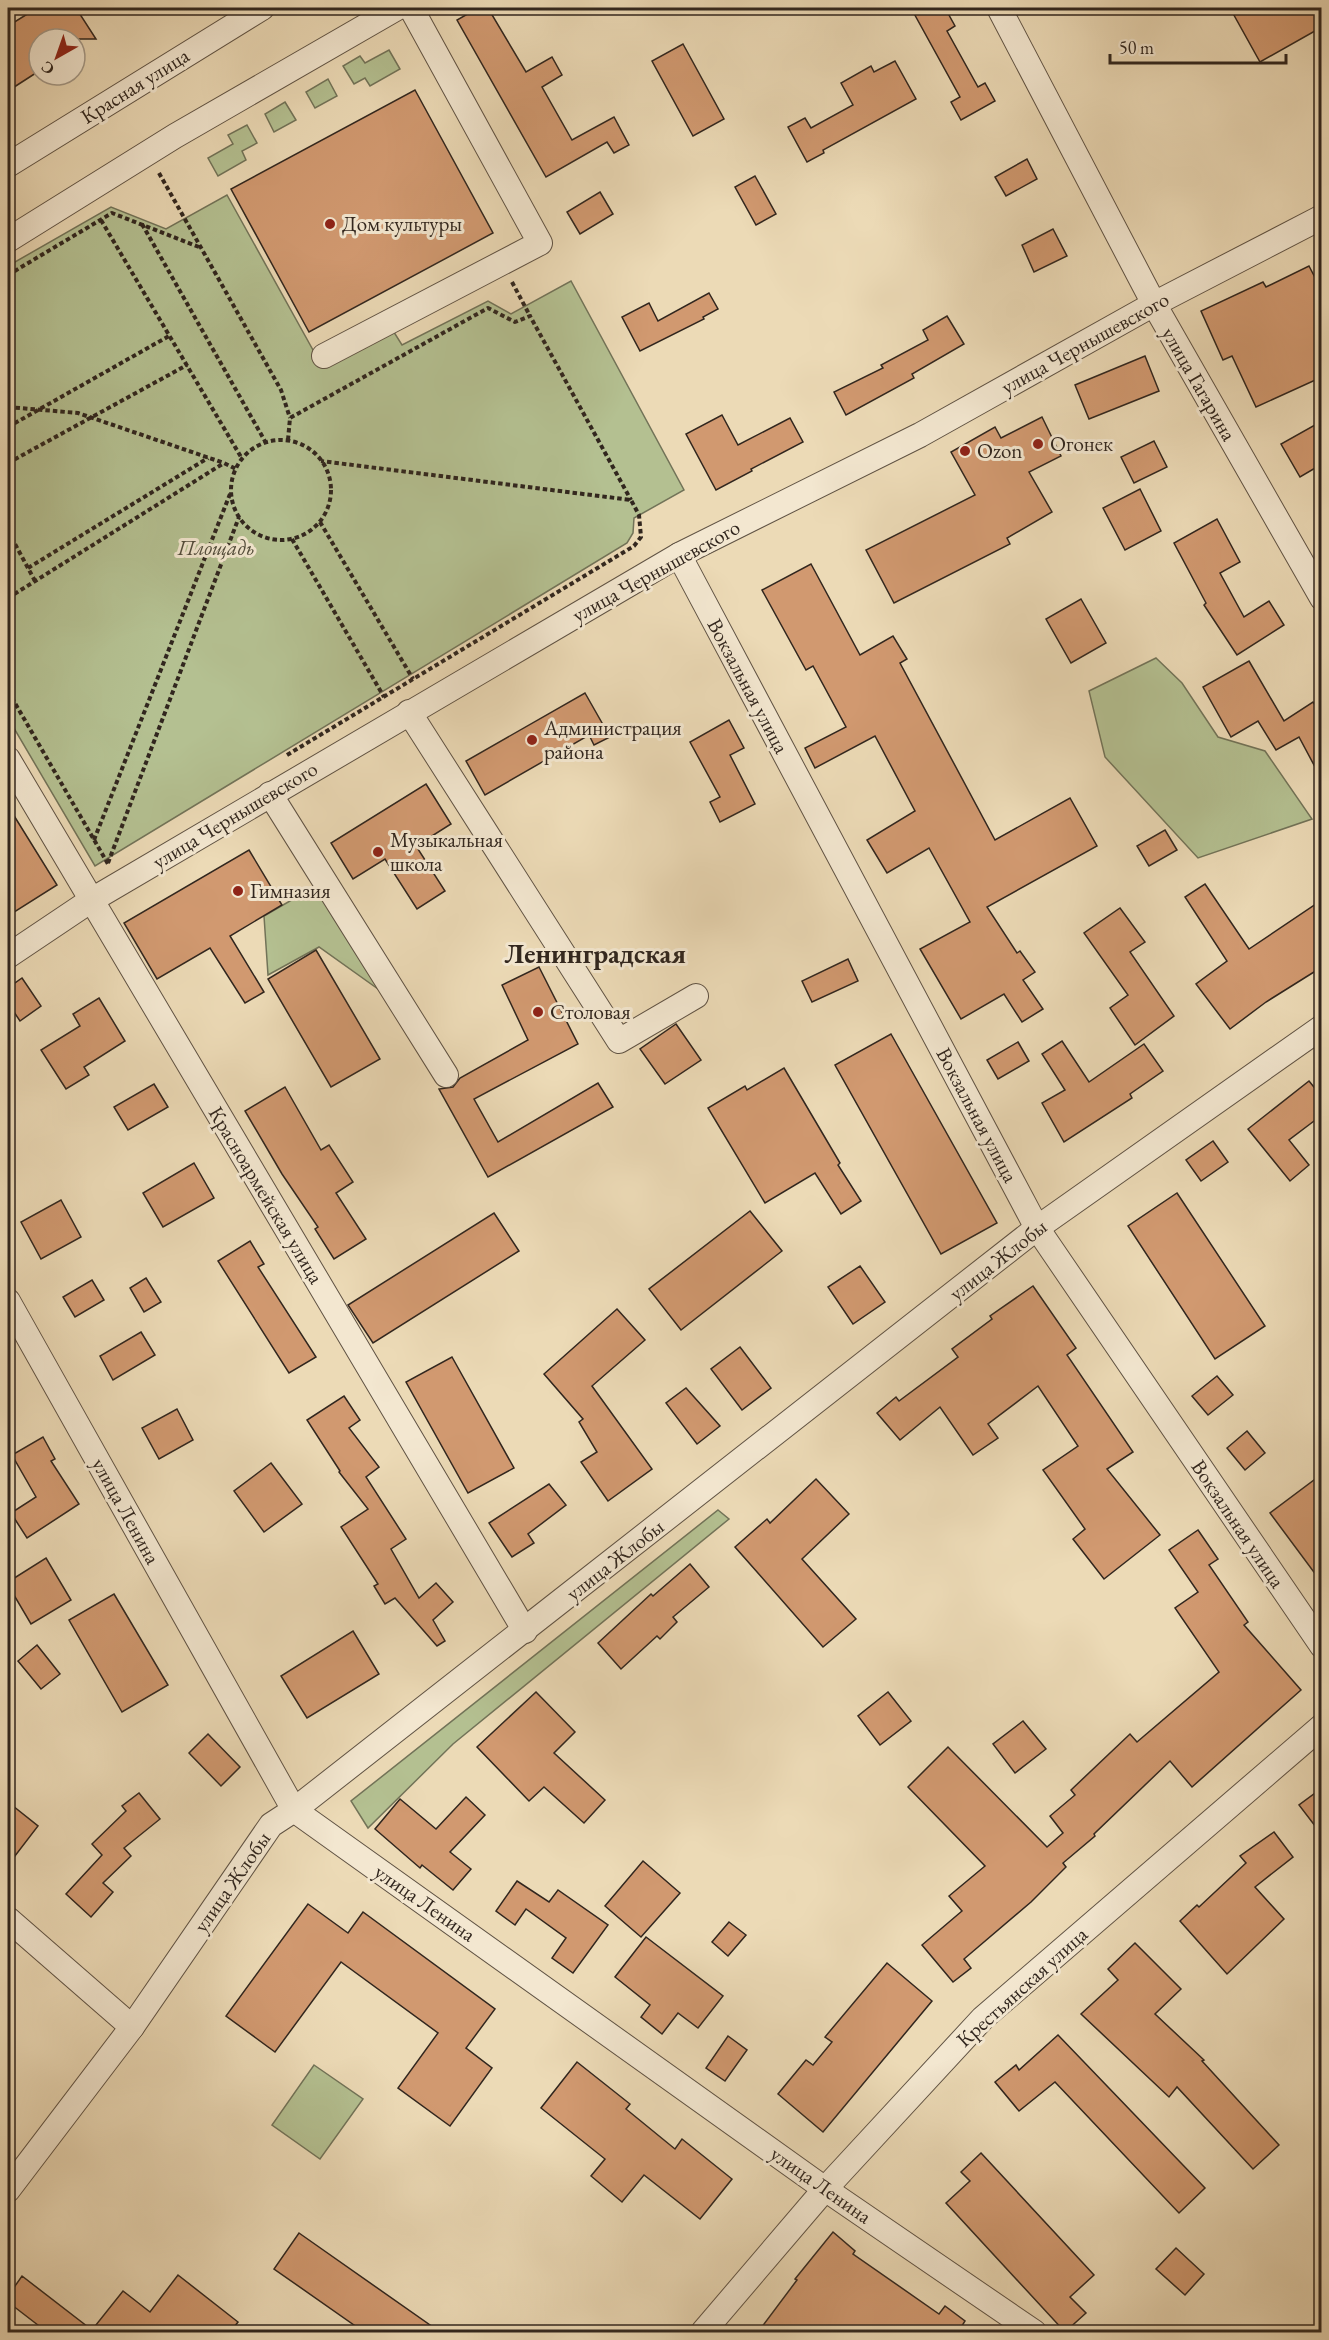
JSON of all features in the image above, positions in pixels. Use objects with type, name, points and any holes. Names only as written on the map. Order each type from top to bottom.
[{"type":"street","name":"Красная улица","points":[[8,165],[262,8]]},
{"type":"street","points":[[8,240],[397,8]]},
{"type":"street","points":[[324,356],[540,243],[411,8]]},
{"type":"street","name":"улица Гагарина","points":[[999,8],[1154,304],[1322,598]]},
{"type":"street","name":"улица Чернышевского","points":[[8,956],[84,891],[113,873],[270,794],[679,555],[920,435],[1154,304],[1322,217]]},
{"type":"street","name":"Вокзальная улица","points":[[679,555],[1037,1228],[1322,1646]]},
{"type":"street","points":[[409,712],[619,1041],[696,996]]},
{"type":"street","name":"Красноармейская улица","points":[[8,759],[84,891],[525,1630]]},
{"type":"street","points":[[270,794],[446,1075]]},
{"type":"street","name":"улица Жлобы","points":[[8,2190],[132,2027],[272,1825],[525,1630],[1037,1228],[1322,1027]]},
{"type":"street","name":"улица Ленина","points":[[8,1301],[294,1810],[825,2189],[1034,2332]]},
{"type":"street","name":"Крестьянская улица","points":[[704,2332],[825,2189],[983,2018],[1322,1726]]},
{"type":"street","points":[[8,1919],[132,2027]]},
{"type":"path","points":[[149,154],[281,390],[290,418],[288,440]]},
{"type":"path","points":[[8,275],[112,213],[199,247]]},
{"type":"path","points":[[101,220],[242,457]]},
{"type":"path","points":[[142,224],[266,443]]},
{"type":"path","points":[[282,758],[634,546],[641,537],[639,514],[502,263]]},
{"type":"path","points":[[290,418],[488,308],[515,322],[530,316]]},
{"type":"path","points":[[8,426],[169,336]]},
{"type":"path","points":[[8,463],[187,365]]},
{"type":"path","points":[[8,407],[78,413],[225,463],[236,469]]},
{"type":"path","points":[[94,840],[230,494],[232,476],[242,457],[253,447],[266,443],[288,440],[304,445],[321,461],[327,471],[331,486],[330,503],[320,522],[304,535],[292,539],[263,538],[244,525],[232,506],[230,494]]},
{"type":"path","points":[[28,568],[208,458]]},
{"type":"path","points":[[321,461],[631,500]]},
{"type":"path","points":[[8,598],[225,463]]},
{"type":"path","points":[[84,891],[113,873],[239,517]]},
{"type":"path","points":[[320,522],[413,679]]},
{"type":"path","points":[[8,531],[35,581]]},
{"type":"path","points":[[292,539],[384,697]]},
{"type":"path","points":[[8,691],[113,873]]},
{"type":"path","points":[[113,873],[118,857]]},
{"type":"green space","points":[[389,50],[400,69],[370,86],[365,78],[354,84],[343,66],[360,56],[365,63]]},
{"type":"green space","points":[[328,79],[337,96],[315,108],[306,92]]},
{"type":"green space","points":[[285,102],[296,120],[274,132],[265,114]]},
{"type":"green space","points":[[247,125],[257,143],[242,151],[246,160],[218,176],[208,158],[233,144],[228,135]]},
{"type":"green space","name":"Площадь","points":[[227,195],[323,368],[392,329],[402,345],[488,301],[511,314],[571,281],[684,490],[634,518],[633,533],[627,543],[95,866],[8,718],[8,266],[111,207],[166,229]]},
{"type":"green space","points":[[1156,658],[1182,683],[1218,737],[1265,751],[1312,819],[1198,858],[1105,757],[1089,691]]},
{"type":"green space","points":[[321,883],[392,999],[319,947],[268,975],[264,916]]},
{"type":"green space","points":[[718,1510],[729,1519],[453,1744],[368,1828],[351,1801]]},
{"type":"green space","points":[[314,2065],[363,2099],[320,2159],[272,2125]]},
{"type":"building","points":[[37,8],[76,8],[96,39],[87,39],[87,27],[27,27],[27,79],[8,91],[8,26]]},
{"type":"building","points":[[478,8],[488,8],[526,72],[552,57],[562,75],[542,87],[572,140],[614,117],[629,145],[614,153],[607,142],[546,177],[457,20]]},
{"type":"building","points":[[911,8],[945,8],[955,26],[947,31],[978,87],[985,83],[995,101],[961,120],[951,102],[960,97]]},
{"type":"building","points":[[1230,8],[1322,8],[1322,27],[1260,62]]},
{"type":"building","points":[[683,44],[724,119],[693,136],[652,61]]},
{"type":"building","points":[[895,61],[916,99],[823,150],[824,153],[807,162],[788,127],[805,118],[811,128],[853,105],[841,83],[871,66],[874,72]]},
{"type":"building","points":[[415,90],[493,233],[309,332],[231,189]]},
{"type":"building","points":[[1027,159],[1037,179],[1006,196],[995,177]]},
{"type":"building","points":[[755,176],[776,214],[756,225],[735,187]]},
{"type":"building","points":[[600,192],[613,214],[580,234],[567,212]]},
{"type":"building","points":[[1053,229],[1067,256],[1034,272],[1022,245]]},
{"type":"building","points":[[1309,266],[1322,291],[1322,377],[1256,407],[1232,356],[1223,360],[1201,311],[1263,282],[1266,287]]},
{"type":"building","points":[[709,293],[718,309],[703,317],[704,319],[640,351],[622,317],[649,303],[658,321]]},
{"type":"building","points":[[947,316],[964,344],[912,374],[914,378],[846,415],[834,392],[883,368],[881,365],[928,340],[923,330]]},
{"type":"building","points":[[1145,356],[1159,391],[1089,419],[1075,385]]},
{"type":"building","points":[[722,415],[738,445],[790,418],[803,442],[716,490],[686,434]]},
{"type":"building","points":[[1042,417],[1061,456],[1029,472],[1052,512],[1007,538],[1010,544],[894,603],[866,550],[975,495],[951,452],[995,427],[1001,438]]},
{"type":"building","points":[[1322,421],[1322,464],[1300,477],[1281,444]]},
{"type":"building","points":[[1154,441],[1167,467],[1134,483],[1121,457]]},
{"type":"building","points":[[1140,489],[1161,531],[1125,550],[1103,508]]},
{"type":"building","points":[[1217,519],[1240,562],[1220,573],[1244,617],[1269,601],[1284,625],[1237,655],[1204,605],[1206,603],[1174,543]]},
{"type":"building","points":[[811,564],[860,655],[893,636],[907,659],[900,663],[995,840],[1070,798],[1097,846],[987,907],[1017,953],[1020,951],[1035,972],[1023,980],[1043,1009],[1022,1022],[1004,994],[961,1019],[920,949],[970,922],[929,848],[887,873],[867,840],[915,811],[875,736],[815,768],[805,748],[846,727],[813,666],[806,670],[762,590]]},
{"type":"building","points":[[1081,599],[1106,643],[1071,663],[1046,619]]},
{"type":"building","points":[[1249,661],[1284,721],[1313,702],[1322,715],[1322,780],[1299,737],[1276,750],[1258,721],[1231,737],[1203,687]]},
{"type":"building","points":[[585,693],[610,737],[594,745],[589,735],[485,795],[466,761]]},
{"type":"building","points":[[729,720],[744,748],[730,755],[755,804],[720,822],[710,802],[720,797],[690,742]]},
{"type":"building","name":"Музыкальная школа","points":[[426,784],[451,824],[416,846],[445,891],[417,909],[385,859],[353,879],[331,843]]},
{"type":"building","points":[[8,806],[57,885],[8,916]]},
{"type":"building","points":[[1165,830],[1177,850],[1149,866],[1137,846]]},
{"type":"building","name":"Гимназия","points":[[249,850],[282,905],[230,936],[264,992],[245,1003],[210,948],[157,979],[124,923]]},
{"type":"building","points":[[1205,884],[1249,949],[1322,900],[1322,967],[1266,1002],[1230,1029],[1196,984],[1227,961],[1185,897]]},
{"type":"building","points":[[1120,908],[1145,942],[1130,952],[1174,1016],[1135,1045],[1110,1008],[1128,995],[1084,933]]},
{"type":"building","points":[[316,950],[380,1059],[331,1087],[268,979]]},
{"type":"building","points":[[848,959],[858,981],[812,1002],[802,981]]},
{"type":"building","points":[[539,967],[578,1044],[474,1099],[498,1142],[598,1083],[613,1107],[488,1177],[439,1089],[453,1087],[460,1078],[528,1040],[502,985]]},
{"type":"building","points":[[22,978],[41,1006],[20,1021],[8,1003],[8,988]]},
{"type":"building","points":[[99,998],[125,1041],[84,1067],[89,1075],[66,1089],[41,1050],[80,1026],[73,1014]]},
{"type":"building","points":[[676,1024],[701,1060],[665,1084],[640,1049]]},
{"type":"building","points":[[891,1034],[997,1223],[941,1254],[835,1065]]},
{"type":"building","points":[[1062,1041],[1089,1082],[1144,1044],[1163,1071],[1130,1094],[1132,1098],[1064,1142],[1042,1103],[1065,1090],[1042,1054]]},
{"type":"building","points":[[1018,1042],[1029,1061],[998,1079],[987,1060]]},
{"type":"building","points":[[784,1068],[840,1163],[838,1165],[861,1201],[841,1214],[815,1173],[765,1203],[708,1108],[745,1086],[747,1090]]},
{"type":"building","points":[[1309,1081],[1322,1097],[1322,1115],[1289,1140],[1309,1165],[1290,1181],[1248,1129]]},
{"type":"building","points":[[154,1084],[168,1107],[128,1130],[114,1107]]},
{"type":"building","points":[[285,1087],[321,1150],[329,1145],[353,1182],[336,1193],[366,1239],[334,1259],[315,1229],[318,1227],[282,1174],[245,1111]]},
{"type":"building","points":[[1213,1141],[1228,1162],[1201,1181],[1186,1160]]},
{"type":"building","points":[[194,1163],[214,1198],[163,1227],[143,1193]]},
{"type":"building","points":[[1177,1193],[1265,1326],[1215,1359],[1128,1226]]},
{"type":"building","points":[[61,1200],[81,1237],[41,1259],[21,1222]]},
{"type":"building","points":[[750,1211],[782,1251],[681,1330],[649,1289]]},
{"type":"building","points":[[494,1213],[519,1251],[373,1343],[348,1305]]},
{"type":"building","points":[[250,1241],[264,1264],[258,1267],[316,1357],[289,1373],[218,1261]]},
{"type":"building","points":[[860,1266],[885,1302],[853,1324],[828,1287]]},
{"type":"building","points":[[146,1278],[161,1302],[144,1312],[130,1288]]},
{"type":"building","points":[[92,1280],[104,1300],[75,1317],[63,1297]]},
{"type":"building","points":[[1033,1286],[1076,1348],[1067,1355],[1133,1452],[1107,1469],[1160,1535],[1104,1579],[1073,1539],[1085,1529],[1043,1470],[1078,1446],[1038,1386],[988,1424],[998,1438],[973,1455],[940,1407],[900,1440],[877,1413],[896,1397],[899,1401],[958,1357],[952,1349],[992,1319],[990,1316]]},
{"type":"building","points":[[617,1309],[645,1340],[592,1386],[652,1469],[608,1501],[581,1462],[597,1452],[579,1422],[583,1419],[544,1374]]},
{"type":"building","points":[[141,1332],[155,1355],[113,1380],[100,1356]]},
{"type":"building","points":[[740,1347],[771,1388],[742,1410],[711,1369]]},
{"type":"building","points":[[452,1357],[514,1468],[468,1493],[406,1382]]},
{"type":"building","points":[[1217,1376],[1233,1395],[1208,1415],[1192,1396]]},
{"type":"building","points":[[686,1388],[720,1426],[697,1444],[666,1403]]},
{"type":"building","points":[[344,1396],[360,1420],[349,1428],[379,1467],[366,1477],[406,1539],[391,1549],[419,1598],[436,1583],[453,1602],[433,1620],[445,1641],[437,1646],[395,1598],[385,1604],[374,1586],[378,1584],[341,1527],[368,1509],[339,1472],[307,1420]]},
{"type":"building","points":[[177,1409],[193,1440],[159,1459],[142,1428]]},
{"type":"building","points":[[1247,1431],[1265,1453],[1245,1470],[1227,1448]]},
{"type":"building","points":[[43,1437],[55,1459],[51,1461],[79,1504],[27,1538],[11,1513],[36,1497],[12,1455]]},
{"type":"building","points":[[271,1463],[302,1504],[264,1532],[234,1491]]},
{"type":"building","points":[[1322,1474],[1322,1583],[1270,1513]]},
{"type":"building","points":[[816,1479],[849,1514],[802,1559],[856,1619],[823,1647],[735,1547],[767,1519],[770,1523]]},
{"type":"building","points":[[549,1484],[566,1505],[528,1534],[534,1543],[512,1557],[489,1523]]},
{"type":"building","points":[[1198,1530],[1218,1559],[1209,1565],[1248,1622],[1244,1625],[1301,1690],[1192,1787],[1170,1761],[1094,1834],[1095,1836],[1063,1863],[1066,1867],[1031,1902],[964,1959],[971,1968],[953,1982],[922,1945],[962,1911],[949,1896],[985,1866],[908,1787],[948,1747],[1047,1847],[1063,1833],[1050,1816],[1075,1795],[1071,1790],[1130,1734],[1137,1742],[1219,1672],[1175,1608],[1198,1592],[1169,1550]]},
{"type":"building","points":[[46,1558],[71,1600],[31,1624],[8,1582]]},
{"type":"building","points":[[690,1564],[709,1587],[673,1617],[677,1622],[660,1639],[657,1636],[621,1669],[598,1643],[651,1594],[653,1596]]},
{"type":"building","points":[[114,1594],[168,1685],[122,1712],[69,1620]]},
{"type":"building","points":[[353,1631],[379,1674],[307,1718],[281,1676]]},
{"type":"building","points":[[37,1645],[60,1674],[41,1689],[18,1661]]},
{"type":"building","points":[[536,1692],[575,1732],[554,1753],[605,1800],[584,1823],[544,1787],[529,1801],[477,1747]]},
{"type":"building","points":[[888,1692],[911,1721],[880,1745],[858,1716]]},
{"type":"building","points":[[1023,1721],[1046,1749],[1015,1773],[993,1744]]},
{"type":"building","points":[[208,1734],[240,1767],[221,1786],[189,1753]]},
{"type":"building","points":[[1322,1788],[1322,1835],[1299,1805]]},
{"type":"building","points":[[139,1793],[160,1819],[124,1848],[131,1856],[103,1883],[113,1892],[91,1917],[66,1894],[102,1855],[92,1844],[126,1811],[122,1806]]},
{"type":"building","points":[[466,1797],[485,1815],[450,1852],[471,1869],[453,1890],[422,1865],[420,1868],[375,1829],[400,1799],[436,1829]]},
{"type":"building","points":[[8,1802],[38,1826],[8,1865]]},
{"type":"building","points":[[1274,1832],[1293,1857],[1255,1887],[1284,1919],[1227,1974],[1180,1921],[1197,1905],[1199,1907],[1246,1863],[1240,1856]]},
{"type":"building","points":[[643,1861],[680,1893],[641,1937],[605,1906]]},
{"type":"building","points":[[517,1881],[549,1902],[558,1890],[608,1925],[573,1973],[552,1958],[566,1938],[526,1909],[515,1925],[496,1911]]},
{"type":"building","points":[[308,1904],[348,1933],[363,1912],[495,2009],[466,2048],[492,2068],[450,2126],[398,2088],[438,2033],[341,1962],[275,2052],[226,2016]]},
{"type":"building","points":[[729,1922],[746,1935],[728,1956],[712,1942]]},
{"type":"building","points":[[646,1937],[723,1996],[698,2028],[678,2013],[662,2034],[641,2017],[650,2005],[615,1977]]},
{"type":"building","points":[[1135,1943],[1181,1989],[1155,2014],[1204,2060],[1202,2061],[1279,2145],[1253,2169],[1177,2087],[1169,2097],[1081,2014],[1118,1980],[1108,1969]]},
{"type":"building","points":[[887,1963],[932,2001],[823,2132],[778,2094],[806,2060],[813,2065],[832,2042],[825,2037]]},
{"type":"building","points":[[1058,2035],[1205,2188],[1179,2213],[1055,2082],[1019,2111],[995,2082],[1016,2065],[1019,2070]]},
{"type":"building","points":[[728,2036],[747,2050],[725,2081],[706,2068]]},
{"type":"building","points":[[577,2062],[630,2104],[626,2109],[675,2149],[682,2139],[732,2179],[700,2219],[644,2175],[622,2202],[591,2176],[605,2159],[541,2108]]},
{"type":"building","points":[[981,2153],[1094,2275],[1070,2297],[1086,2313],[1065,2332],[946,2203],[970,2181],[961,2172]]},
{"type":"building","points":[[833,2232],[855,2251],[853,2254],[939,2314],[945,2306],[965,2321],[960,2329],[965,2332],[758,2332],[797,2280],[795,2279]]},
{"type":"building","points":[[299,2233],[440,2332],[364,2332],[274,2269]]},
{"type":"building","points":[[1176,2248],[1204,2274],[1185,2295],[1156,2269]]},
{"type":"building","points":[[178,2275],[238,2322],[230,2332],[47,2332],[8,2302],[8,2296],[22,2276],[92,2330],[123,2291],[150,2312]]},
{"type":"place","name":"Дом культуры","points":[[330,224]]},
{"type":"place","name":"Огонек","points":[[1038,444]]},
{"type":"place","name":"Ozon","points":[[965,451]]},
{"type":"place","name":"Администрация района","points":[[532,740]]},
{"type":"place","name":"Музыкальная школа","points":[[378,852]]},
{"type":"place","name":"Гимназия","points":[[238,891]]},
{"type":"place","name":"Столовая","points":[[538,1012]]},
{"type":"district","name":"Ленинградская","points":[[595,954]]}]
